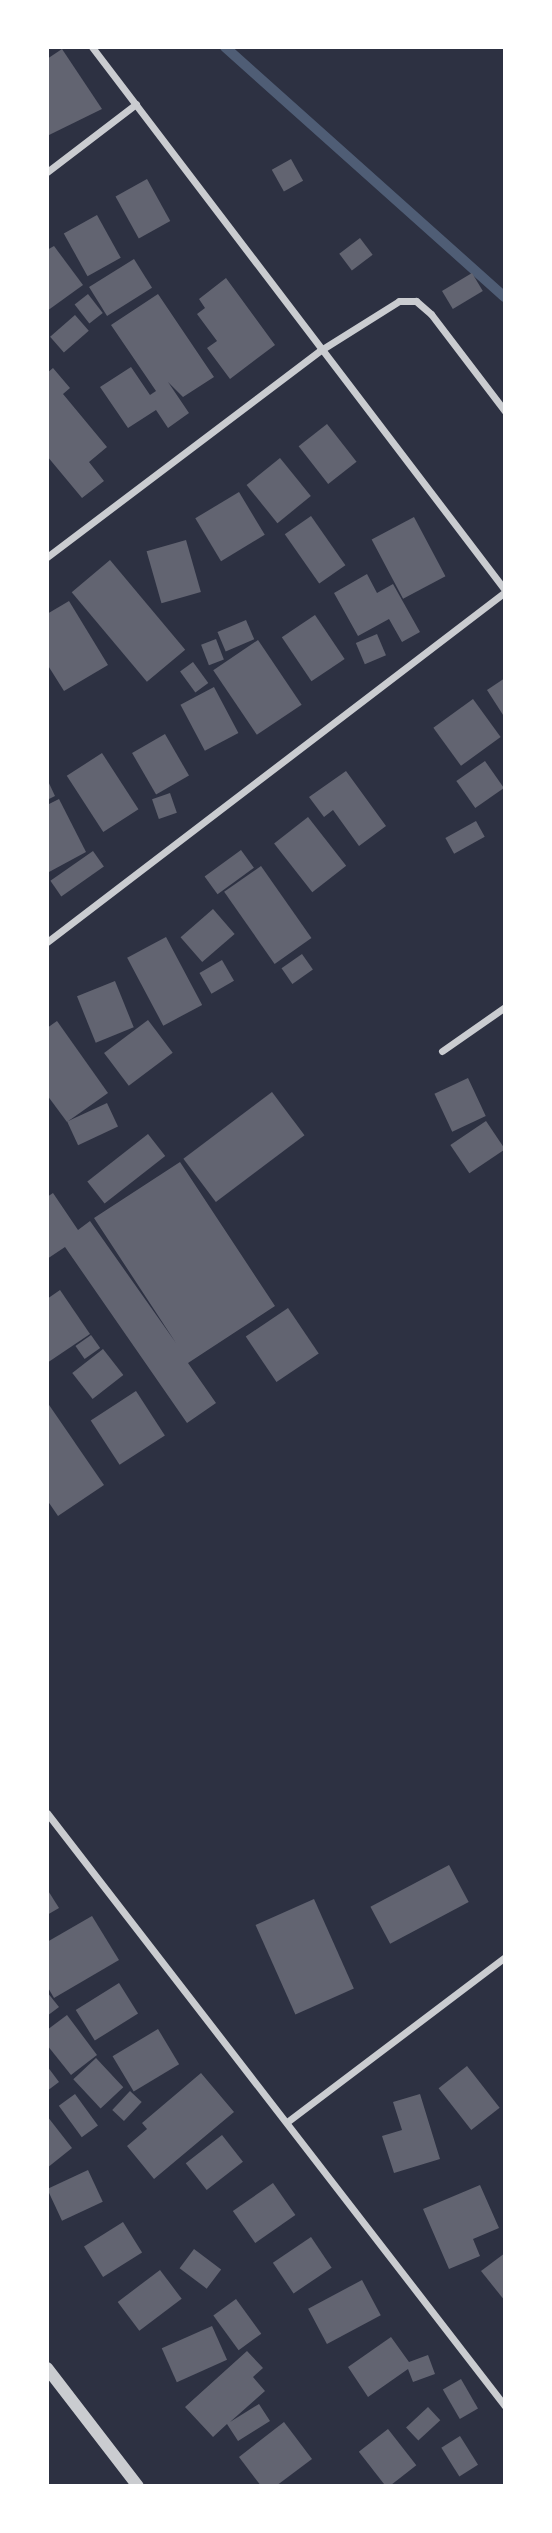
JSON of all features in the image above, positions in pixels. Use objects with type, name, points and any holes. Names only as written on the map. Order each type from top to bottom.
[{"type":"street","points":[[47,942],[505,591],[92,47]]},
{"type":"street","points":[[47,172],[136,104]]},
{"type":"street","points":[[47,556],[321,350],[389,305],[416,302],[505,411]]},
{"type":"street","points":[[442,1051],[505,1007]]},
{"type":"street","points":[[47,1813],[505,2406]]},
{"type":"street","points":[[288,2122],[505,1957]]},
{"type":"street","points":[[47,2368],[138,2486]]},
{"type":"building","points":[[62,49],[102,109],[47,136],[47,59]]},
{"type":"building","points":[[291,159],[303,181],[284,192],[272,170]]},
{"type":"building","points":[[147,179],[170,221],[139,238],[116,196]]},
{"type":"building","points":[[97,215],[121,258],[88,276],[64,233]]},
{"type":"building","points":[[360,238],[373,255],[352,270],[339,254]]},
{"type":"building","points":[[54,246],[83,285],[47,311],[47,250]]},
{"type":"building","points":[[134,259],[152,288],[107,316],[89,287]]},
{"type":"building","points":[[472,273],[483,291],[453,309],[442,291]]},
{"type":"building","points":[[226,278],[275,345],[230,379],[207,348],[217,341],[197,314],[205,308],[199,299]]},
{"type":"building","points":[[88,294],[103,313],[89,323],[75,304]]},
{"type":"building","points":[[158,294],[214,377],[183,397],[168,382],[189,413],[168,428],[156,410],[128,428],[100,387],[131,367],[150,395],[156,391],[111,325]]},
{"type":"building","points":[[75,315],[89,331],[64,352],[50,337]]},
{"type":"building","points":[[53,368],[70,388],[63,394],[107,447],[89,462],[104,481],[82,498],[47,456],[47,373]]},
{"type":"building","points":[[327,424],[357,462],[328,484],[299,446]]},
{"type":"building","points":[[280,458],[311,496],[277,523],[247,485]]},
{"type":"building","points":[[239,492],[265,535],[221,561],[195,518]]},
{"type":"building","points":[[311,516],[345,565],[319,584],[285,534]]},
{"type":"building","points":[[414,517],[445,576],[403,599],[372,540]]},
{"type":"building","points":[[186,540],[201,592],[161,603],[147,551]]},
{"type":"building","points":[[110,560],[185,650],[147,682],[72,592]]},
{"type":"building","points":[[367,574],[377,593],[393,584],[420,632],[402,642],[389,619],[358,636],[334,593]]},
{"type":"building","points":[[69,601],[108,665],[64,691],[47,664],[47,614]]},
{"type":"building","points":[[315,615],[345,659],[311,681],[282,637]]},
{"type":"building","points":[[246,620],[254,639],[226,651],[217,632]]},
{"type":"building","points":[[377,634],[386,655],[365,664],[356,643]]},
{"type":"building","points":[[216,639],[224,660],[209,665],[201,645]]},
{"type":"building","points":[[258,640],[302,705],[257,735],[213,670]]},
{"type":"building","points":[[193,662],[208,683],[195,692],[180,671]]},
{"type":"building","points":[[505,678],[505,718],[487,690]]},
{"type":"building","points":[[214,687],[238,733],[205,751],[180,705]]},
{"type":"building","points":[[473,699],[501,737],[461,766],[433,728]]},
{"type":"building","points":[[165,734],[189,776],[156,795],[132,753]]},
{"type":"building","points":[[102,753],[138,809],[103,832],[67,776]]},
{"type":"building","points":[[485,761],[504,788],[475,808],[456,781]]},
{"type":"building","points":[[346,771],[386,826],[359,846],[333,810],[324,817],[309,797]]},
{"type":"building","points":[[47,779],[55,796],[47,800]]},
{"type":"building","points":[[170,793],[177,813],[159,819],[152,799]]},
{"type":"building","points":[[59,799],[86,852],[49,872],[47,805]]},
{"type":"building","points":[[308,817],[346,866],[312,892],[274,843]]},
{"type":"building","points":[[476,821],[485,837],[454,854],[445,838]]},
{"type":"building","points":[[241,850],[254,868],[218,894],[205,876]]},
{"type":"building","points":[[93,851],[104,867],[61,896],[50,881]]},
{"type":"building","points":[[261,866],[311,938],[275,964],[224,892]]},
{"type":"building","points":[[213,909],[235,934],[202,962],[181,937]]},
{"type":"building","points":[[166,937],[202,1005],[163,1026],[127,958]]},
{"type":"building","points":[[302,954],[313,970],[292,984],[282,968]]},
{"type":"building","points":[[222,960],[234,981],[211,994],[199,973]]},
{"type":"building","points":[[115,981],[134,1027],[96,1043],[77,996]]},
{"type":"building","points":[[148,1020],[173,1053],[129,1086],[104,1053]]},
{"type":"building","points":[[57,1021],[108,1093],[67,1122],[47,1095],[47,1028]]},
{"type":"building","points":[[468,1078],[486,1116],[452,1132],[434,1094]]},
{"type":"building","points":[[272,1092],[304,1135],[216,1202],[183,1159]]},
{"type":"building","points":[[107,1103],[118,1127],[78,1145],[67,1122]]},
{"type":"building","points":[[486,1121],[505,1149],[469,1173],[450,1145]]},
{"type":"building","points":[[148,1134],[165,1156],[105,1203],[87,1181]]},
{"type":"building","points":[[180,1162],[275,1306],[188,1363],[216,1403],[187,1423],[65,1247],[47,1259],[47,1197],[53,1193],[78,1230],[90,1221],[176,1343],[94,1218]]},
{"type":"building","points":[[60,1290],[90,1334],[47,1363],[47,1299]]},
{"type":"building","points":[[288,1308],[319,1354],[276,1382],[246,1337]]},
{"type":"building","points":[[91,1335],[100,1348],[85,1359],[75,1346]]},
{"type":"building","points":[[103,1349],[123,1375],[93,1399],[72,1373]]},
{"type":"building","points":[[136,1391],[165,1435],[120,1465],[91,1420]]},
{"type":"building","points":[[47,1402],[104,1485],[58,1516],[47,1500]]},
{"type":"building","points":[[449,1865],[469,1902],[390,1944],[370,1907]]},
{"type":"building","points":[[47,1889],[59,1908],[47,1915]]},
{"type":"building","points":[[314,1899],[354,1989],[295,2015],[256,1925]]},
{"type":"building","points":[[92,1916],[119,1960],[54,1998],[47,1986],[47,1942]]},
{"type":"building","points":[[119,1983],[138,2014],[95,2041],[76,2010]]},
{"type":"building","points":[[47,1992],[59,2007],[47,2016]]},
{"type":"building","points":[[67,2015],[97,2055],[71,2075],[47,2045],[47,2030]]},
{"type":"building","points":[[158,2029],[179,2064],[134,2091],[113,2056]]},
{"type":"building","points":[[96,2058],[123,2087],[101,2108],[73,2079]]},
{"type":"building","points":[[47,2066],[59,2082],[47,2091]]},
{"type":"building","points":[[467,2066],[500,2108],[471,2130],[439,2088]]},
{"type":"building","points":[[201,2073],[234,2112],[154,2179],[127,2146],[147,2129],[142,2123]]},
{"type":"building","points":[[130,2091],[142,2102],[124,2121],[112,2110]]},
{"type":"building","points":[[75,2094],[98,2126],[82,2137],[59,2106]]},
{"type":"building","points":[[420,2094],[440,2159],[394,2173],[382,2136],[402,2130],[393,2102]]},
{"type":"building","points":[[47,2116],[72,2148],[47,2168]]},
{"type":"building","points":[[222,2135],[243,2162],[207,2190],[186,2163]]},
{"type":"building","points":[[88,2170],[103,2202],[62,2221],[47,2189]]},
{"type":"building","points":[[273,2183],[295,2215],[255,2243],[233,2211]]},
{"type":"building","points":[[480,2185],[499,2228],[473,2239],[480,2256],[449,2269],[423,2209]]},
{"type":"building","points":[[123,2222],[142,2253],[103,2277],[84,2246]]},
{"type":"building","points":[[311,2237],[332,2268],[294,2293],[273,2263]]},
{"type":"building","points":[[194,2249],[221,2269],[207,2289],[180,2268]]},
{"type":"building","points":[[505,2253],[505,2301],[481,2271]]},
{"type":"building","points":[[160,2270],[182,2299],[139,2331],[118,2302]]},
{"type":"building","points":[[362,2280],[381,2315],[327,2344],[308,2309]]},
{"type":"building","points":[[236,2299],[261,2334],[239,2350],[213,2315]]},
{"type":"building","points":[[212,2326],[227,2360],[177,2382],[162,2348]]},
{"type":"building","points":[[391,2337],[409,2362],[428,2355],[435,2374],[413,2382],[408,2369],[368,2397],[348,2367]]},
{"type":"building","points":[[247,2351],[263,2368],[253,2377],[265,2391],[230,2422],[259,2404],[270,2421],[238,2441],[227,2424],[213,2437],[185,2407]]},
{"type":"building","points":[[461,2379],[478,2408],[460,2419],[443,2390]]},
{"type":"building","points":[[428,2407],[440,2420],[418,2441],[406,2427]]},
{"type":"building","points":[[284,2422],[312,2459],[276,2486],[261,2486],[239,2457]]},
{"type":"building","points":[[388,2429],[416,2465],[390,2486],[386,2486],[359,2452]]},
{"type":"building","points":[[460,2436],[478,2465],[459,2476],[441,2448]]},
{"type":"waterway","points":[[225,47],[505,297]]}]
